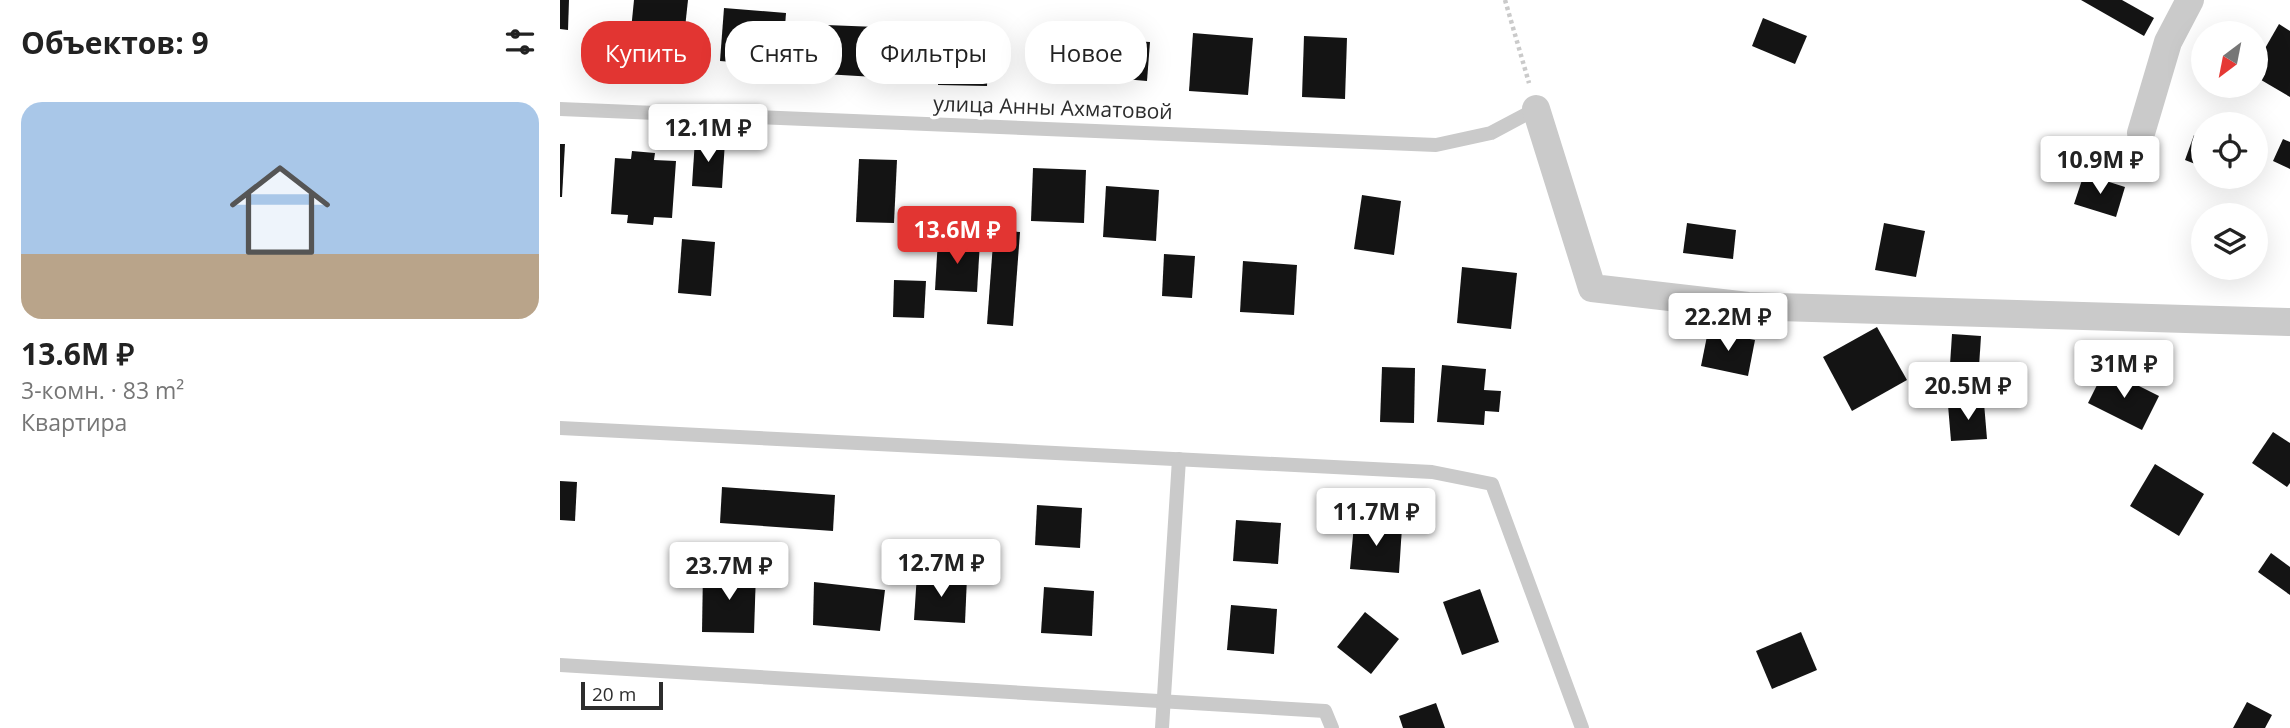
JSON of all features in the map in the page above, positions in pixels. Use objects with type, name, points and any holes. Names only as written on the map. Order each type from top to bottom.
[{"type":"street","points":[[2140,133],[2168,42],[2190,0]]},
{"type":"street","points":[[1536,109],[1592,288],[1748,306],[2290,322]]},
{"type":"lane","name":"улица Анны Ахматовой","points":[[560,109],[1436,145],[1491,133],[1536,109]]},
{"type":"lane","points":[[560,428],[1432,472],[1492,484],[1582,728]]},
{"type":"lane","points":[[1162,728],[1179,459]]},
{"type":"lane","points":[[560,665],[1325,711],[1332,728]]},
{"type":"path","points":[[1505,0],[1536,109]]},
{"type":"building","points":[[560,0],[569,0],[568,30],[560,29]]},
{"type":"building","points":[[634,0],[688,0],[686,21],[632,21]]},
{"type":"building","points":[[2081,0],[2122,0],[2154,18],[2144,36]]},
{"type":"building","points":[[724,8],[786,13],[785,21],[725,21],[725,61],[720,61]]},
{"type":"building","points":[[1763,18],[1807,36],[1795,64],[1752,46]]},
{"type":"building","points":[[2279,24],[2290,31],[2290,97],[2268,84],[2268,43]]},
{"type":"building","points":[[842,26],[856,26],[856,76],[842,75]]},
{"type":"building","points":[[1193,33],[1253,38],[1248,95],[1189,91]]},
{"type":"building","points":[[1304,36],[1347,38],[1345,99],[1302,97]]},
{"type":"building","points":[[1147,42],[1150,42],[1147,81]]},
{"type":"building","points":[[938,84],[987,84],[987,86]]},
{"type":"building","points":[[695,139],[725,141],[722,188],[692,186]]},
{"type":"building","points":[[2283,139],[2290,142],[2290,169],[2273,161]]},
{"type":"building","points":[[2191,143],[2191,162],[2185,160]]},
{"type":"building","points":[[560,144],[565,144],[562,197],[560,197]]},
{"type":"building","points":[[632,151],[655,153],[654,160],[676,161],[672,218],[654,217],[653,225],[627,223],[628,215],[611,214],[615,158],[631,159]]},
{"type":"building","points":[[859,159],[897,160],[894,223],[856,222]]},
{"type":"building","points":[[1033,168],[1086,170],[1084,223],[1031,221]]},
{"type":"building","points":[[2084,174],[2125,187],[2116,217],[2074,204]]},
{"type":"building","points":[[1106,186],[1159,190],[1156,241],[1103,237]]},
{"type":"building","points":[[1362,195],[1401,201],[1394,255],[1354,249]]},
{"type":"building","points":[[1687,223],[1736,230],[1733,259],[1683,253]]},
{"type":"building","points":[[1884,223],[1925,231],[1916,277],[1875,270]]},
{"type":"building","points":[[994,230],[1020,232],[1013,326],[987,324]]},
{"type":"building","points":[[682,239],[715,242],[711,296],[678,293]]},
{"type":"building","points":[[938,239],[980,241],[977,292],[935,290]]},
{"type":"building","points":[[1164,254],[1195,256],[1192,298],[1162,296]]},
{"type":"building","points":[[1243,261],[1297,265],[1294,315],[1240,312]]},
{"type":"building","points":[[1462,267],[1517,273],[1511,329],[1457,323]]},
{"type":"building","points":[[894,280],[926,281],[924,318],[893,317]]},
{"type":"building","points":[[1877,327],[1907,380],[1852,411],[1823,357]]},
{"type":"building","points":[[1708,331],[1755,340],[1748,376],[1701,366]]},
{"type":"building","points":[[1952,334],[1981,336],[1979,367],[1950,365]]},
{"type":"building","points":[[1442,365],[1486,369],[1484,390],[1501,391],[1499,412],[1485,411],[1484,425],[1437,422]]},
{"type":"building","points":[[1382,367],[1415,368],[1414,423],[1380,422]]},
{"type":"building","points":[[2105,369],[2159,396],[2142,430],[2088,403]]},
{"type":"building","points":[[1949,371],[1984,372],[1984,398],[1949,397]]},
{"type":"building","points":[[1984,403],[1987,439],[1951,441],[1948,405]]},
{"type":"building","points":[[2273,432],[2290,443],[2290,483],[2287,487],[2252,463]]},
{"type":"building","points":[[2155,464],[2204,494],[2179,536],[2130,506]]},
{"type":"building","points":[[560,481],[577,482],[575,521],[560,520]]},
{"type":"building","points":[[722,487],[835,495],[833,531],[720,523]]},
{"type":"building","points":[[1037,505],[1082,508],[1080,548],[1035,545]]},
{"type":"building","points":[[1236,520],[1281,523],[1278,564],[1233,561]]},
{"type":"building","points":[[1354,524],[1402,527],[1399,573],[1350,569]]},
{"type":"building","points":[[2271,553],[2290,567],[2290,595],[2258,572]]},
{"type":"building","points":[[703,570],[756,572],[754,633],[702,632]]},
{"type":"building","points":[[917,574],[967,577],[965,623],[914,620]]},
{"type":"building","points":[[814,582],[885,590],[880,631],[813,625]]},
{"type":"building","points":[[1044,587],[1094,591],[1092,636],[1041,633]]},
{"type":"building","points":[[1480,589],[1499,642],[1462,655],[1443,602]]},
{"type":"building","points":[[1231,605],[1277,609],[1274,654],[1227,650]]},
{"type":"building","points":[[1365,612],[1399,639],[1371,674],[1337,647]]},
{"type":"building","points":[[1801,632],[1817,670],[1772,689],[1756,651]]},
{"type":"building","points":[[2247,702],[2272,715],[2265,728],[2233,728]]},
{"type":"building","points":[[1436,703],[1445,728],[1403,728],[1399,716]]}]
